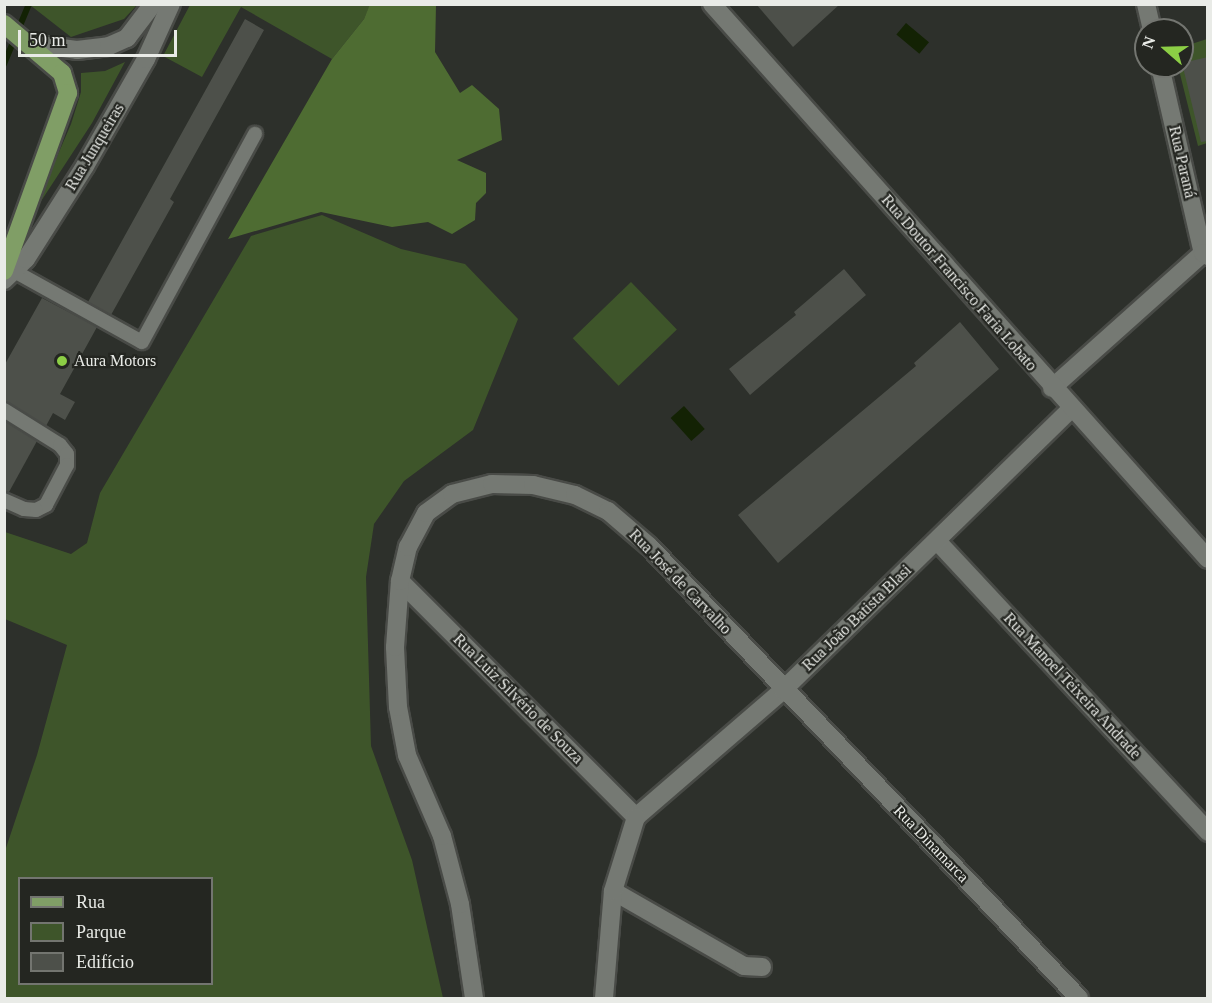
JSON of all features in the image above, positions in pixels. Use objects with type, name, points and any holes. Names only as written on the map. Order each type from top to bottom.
[{"type":"main road","points":[[6,31],[52,54],[67,84],[67,103],[8,274]]},
{"type":"street","points":[[52,54],[94,50],[118,42],[138,27],[153,4]]},
{"type":"street","name":"Rua Junqueiras","points":[[8,274],[26,259],[106,131],[171,4]]},
{"type":"street","name":"Rua Doutor Francisco Faria Lobato","points":[[712,4],[1070,410],[1208,559]]},
{"type":"street","name":"Rua Paraná","points":[[1163,78],[1205,255]]},
{"type":"street","points":[[1052,388],[1205,255]]},
{"type":"street","name":"Rua João Batista Blasi","points":[[636,818],[783,690],[1070,410]]},
{"type":"street","name":"Rua José de Carvalho","points":[[474,999],[460,904],[442,836],[407,755],[402,726],[395,647],[400,581],[408,547],[426,513],[452,494],[492,484],[533,485],[575,495],[608,511],[649,546],[783,690]]},
{"type":"street","name":"Rua Manoel Teixeira Andrade","points":[[937,541],[1208,832]]},
{"type":"street","name":"Rua Luiz Silvério de Souza","points":[[400,581],[636,818]]},
{"type":"street","name":"Rua Dinamarca","points":[[783,690],[1078,999]]},
{"type":"street","points":[[604,999],[613,891],[636,818]]},
{"type":"street","points":[[613,891],[744,966],[762,967]]},
{"type":"lane","points":[[8,274],[142,342],[255,134]]},
{"type":"lane","points":[[4,410],[60,445],[67,454],[67,465],[46,505],[36,510],[24,509],[4,500]]},
{"type":"green space","points":[[370,4],[436,5],[435,52],[460,93],[472,85],[499,109],[502,140],[457,160],[486,173],[486,193],[476,203],[475,220],[452,234],[428,222],[392,227],[321,212],[228,239],[332,59],[364,19]]},
{"type":"green space","points":[[30,5],[137,5],[124,19],[71,37]]},
{"type":"green space","points":[[190,5],[370,5],[364,19],[332,59],[241,7],[202,77],[163,56]]},
{"type":"green space","points":[[1207,39],[1207,143],[1198,146],[1181,78],[1194,78],[1194,43]]},
{"type":"green space","points":[[125,62],[92,123],[32,215],[71,124],[81,92],[81,73],[105,71]]},
{"type":"green space","points":[[322,215],[401,249],[465,264],[518,319],[473,430],[404,481],[374,524],[366,577],[371,746],[412,860],[443,998],[5,998],[5,851],[37,755],[67,645],[5,619],[5,532],[71,554],[87,543],[100,493],[251,236]]},
{"type":"green space","points":[[631,282],[677,329],[619,386],[573,338]]},
{"type":"shaded area","points":[[906,23],[929,42],[919,54],[896,34]]},
{"type":"shaded area","points":[[684,406],[705,429],[691,441],[671,418]]},
{"type":"building","points":[[756,4],[840,4],[793,47]]},
{"type":"building","points":[[245,19],[264,30],[170,199],[174,202],[111,315],[88,302]]},
{"type":"building","points":[[1208,57],[1208,141],[1201,142],[1186,78],[1194,78],[1194,60]]},
{"type":"building","points":[[844,269],[866,295],[750,395],[729,369],[796,315],[794,312]]},
{"type":"building","points":[[42,298],[97,327],[60,394],[75,402],[65,420],[53,413],[46,426],[4,401],[4,366]]},
{"type":"building","points":[[960,322],[999,369],[778,563],[738,515],[916,366],[914,363]]},
{"type":"building","points":[[4,421],[37,441],[9,492],[4,491]]},
{"type":"waterway","points":[[4,64],[29,4]]},
{"type":"place","name":"Aura Motors","points":[[62,361]]}]
